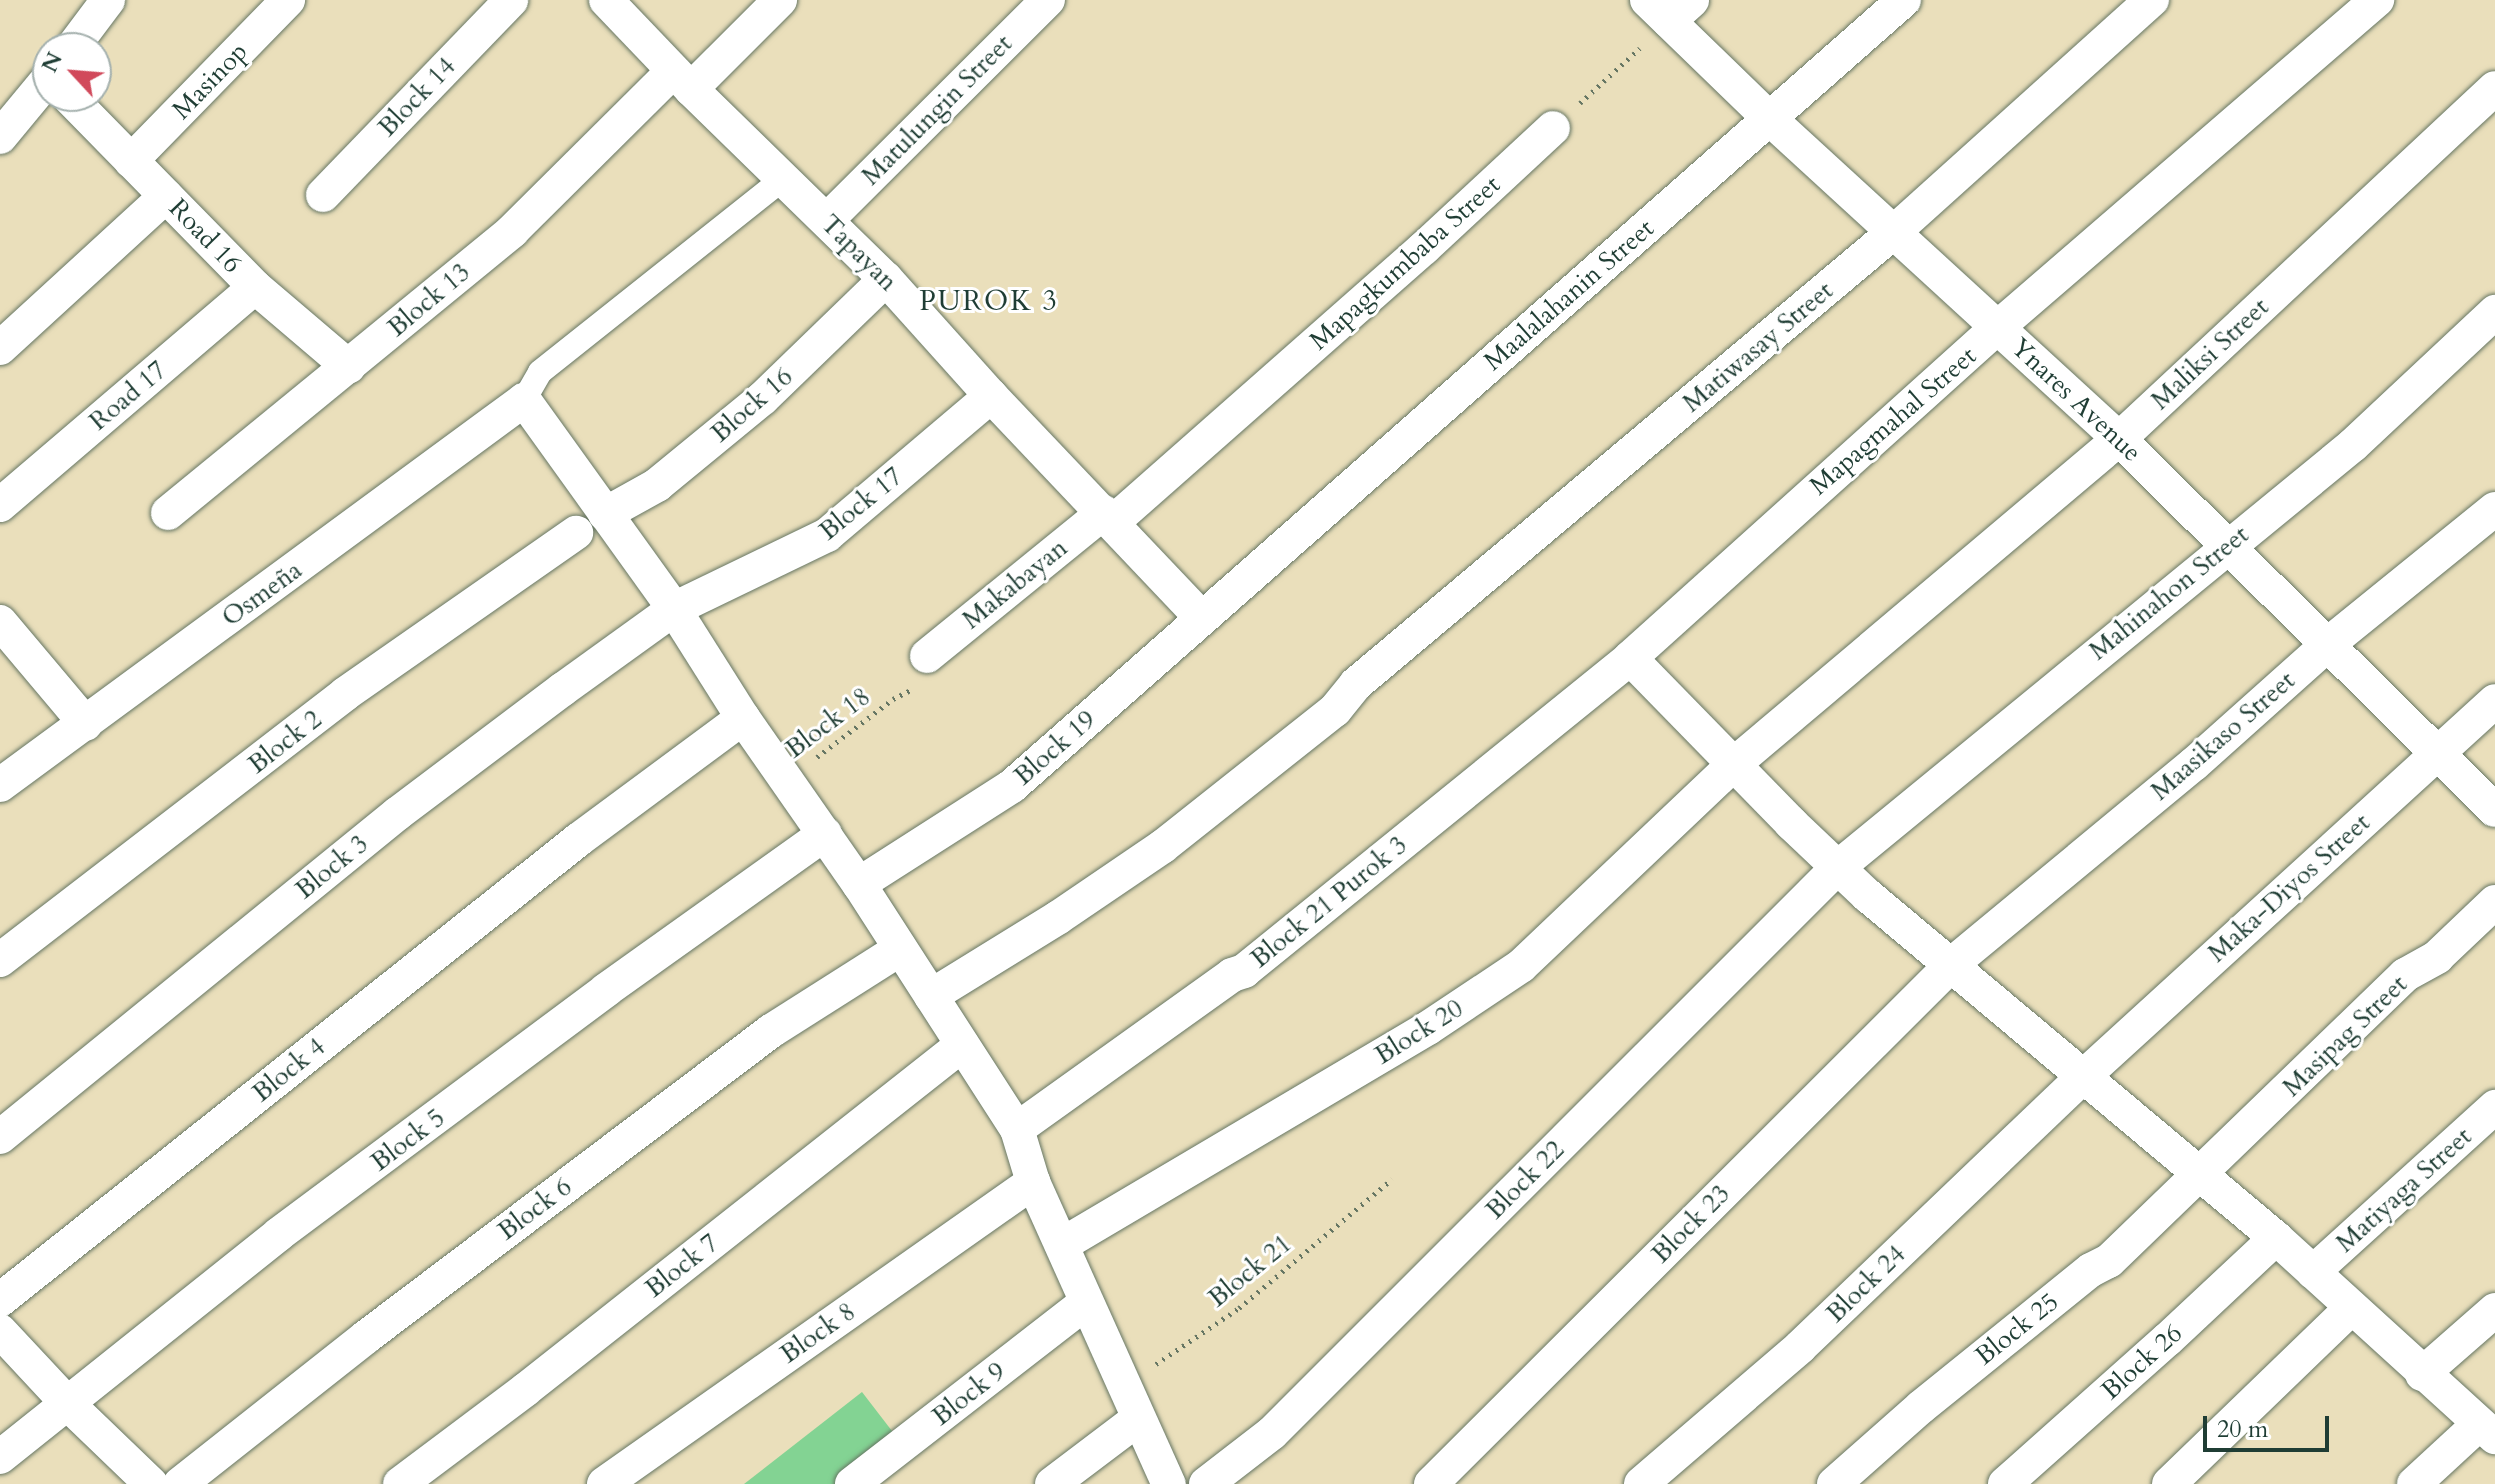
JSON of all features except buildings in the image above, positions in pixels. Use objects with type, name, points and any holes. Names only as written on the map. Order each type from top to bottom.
[{"type":"street","points":[[84,32],[108,0]]},
{"type":"street","name":"Masinop","points":[[131,161],[288,0]]},
{"type":"street","name":"Block 14","points":[[323,195],[511,0]]},
{"type":"street","name":"Tapayan","points":[[606,0],[682,80],[886,279],[991,396],[1202,618]]},
{"type":"street","name":"Block 13","points":[[168,513],[512,231],[682,80],[780,0]]},
{"type":"street","name":"Matulungin Street","points":[[827,220],[1048,0]]},
{"type":"street","name":"Maalalahanin Street","points":[[1234,590],[1904,0]]},
{"type":"street","name":"Matiwasay Street","points":[[931,996],[1059,917],[1162,847],[1335,710],[1356,684],[1895,231],[2152,0]]},
{"type":"street","name":"Mapagmahal Street","points":[[1630,658],[1998,327],[2377,0]]},
{"type":"street","name":"Ynares Avenue","points":[[1670,7],[1770,119],[2119,439],[2495,810]]},
{"type":"street","name":"Maliksi Street","points":[[1733,765],[2119,439],[2495,88]]},
{"type":"street","points":[[0,137],[32,98]]},
{"type":"street","name":"Road 16","points":[[84,112],[255,287],[349,367]]},
{"type":"street","name":"Mapagkumbaba Street","points":[[1109,517],[1424,248],[1553,128]]},
{"type":"street","points":[[784,178],[540,372],[524,400],[674,609],[743,718],[859,884],[1017,1129],[1033,1182],[1169,1484]]},
{"type":"street","points":[[0,348],[166,196]]},
{"type":"street","name":"Block 16","points":[[605,514],[657,485],[763,398],[886,279]]},
{"type":"street","name":"Road 17","points":[[0,505],[255,287]]},
{"type":"street","name":"Mahinahon Street","points":[[1837,868],[2226,545],[2353,445],[2495,312]]},
{"type":"street","name":"Block 17","points":[[674,609],[827,535],[991,396]]},
{"type":"street","name":"Osmeña","points":[[0,785],[524,400]]},
{"type":"street","name":"Maasikaso Street","points":[[1952,964],[2194,764],[2327,645],[2495,509]]},
{"type":"street","name":"Makabayan","points":[[927,656],[1109,517]]},
{"type":"street","name":"Block 2","points":[[0,960],[345,694],[576,533]]},
{"type":"street","name":"Block 19","points":[[859,884],[1012,786],[1234,590]]},
{"type":"street","name":"Block 3","points":[[0,1137],[397,814],[674,609]]},
{"type":"street","points":[[0,622],[86,724]]},
{"type":"street","points":[[1630,658],[1837,868],[2276,1238],[2487,1430],[2414,1484]]},
{"type":"street","name":"Block 21 Purok 3","points":[[1017,1129],[1232,975],[1244,971],[1630,658]]},
{"type":"street","name":"Maka-Diyos Street","points":[[2084,1076],[2495,701]]},
{"type":"street","name":"Block 4","points":[[0,1300],[578,840],[743,718]]},
{"type":"street","name":"Block 20","points":[[1063,1244],[1428,1028],[1521,966],[1733,765]]},
{"type":"street","name":"Block 5","points":[[0,1457],[69,1405],[279,1234],[606,990],[825,834]]},
{"type":"street","name":"Block 22","points":[[1206,1484],[1272,1433],[1837,868]]},
{"type":"street","name":"Masipag Street","points":[[2200,1176],[2405,975],[2437,957],[2495,902]]},
{"type":"street","name":"Block 6","points":[[180,1484],[366,1337],[771,1031],[900,949]]},
{"type":"street","name":"Block 23","points":[[1431,1484],[1952,964]]},
{"type":"street","name":"Block 7","points":[[400,1484],[538,1380],[962,1045]]},
{"type":"street","name":"Block 24","points":[[1641,1484],[1800,1347],[2084,1076]]},
{"type":"street","name":"Matiyaga Street","points":[[2313,1272],[2495,1107]]},
{"type":"street","name":"Block 25","points":[[1834,1484],[2078,1279],[2109,1261],[2200,1176]]},
{"type":"street","name":"Block 8","points":[[604,1484],[1033,1182]]},
{"type":"street","name":"Block 26","points":[[2005,1484],[2276,1238]]},
{"type":"street","name":"Block 9","points":[[852,1484],[1085,1303]]},
{"type":"street","points":[[2169,1484],[2351,1308]]},
{"type":"street","points":[[2422,1374],[2495,1310]]},
{"type":"street","points":[[0,1331],[69,1405],[151,1484]]},
{"type":"street","points":[[1052,1484],[1138,1419]]},
{"type":"path","points":[[1553,128],[1670,7]]},
{"type":"path","name":"Block 18","points":[[787,780],[893,699]]},
{"type":"path","name":"Block 21","points":[[1125,1384],[1239,1308],[1392,1179]]},
{"type":"green space","points":[[862,1392],[902,1444],[850,1484],[744,1484]]},
{"type":"district","name":"PUROK 3","points":[[989,301]]}]
